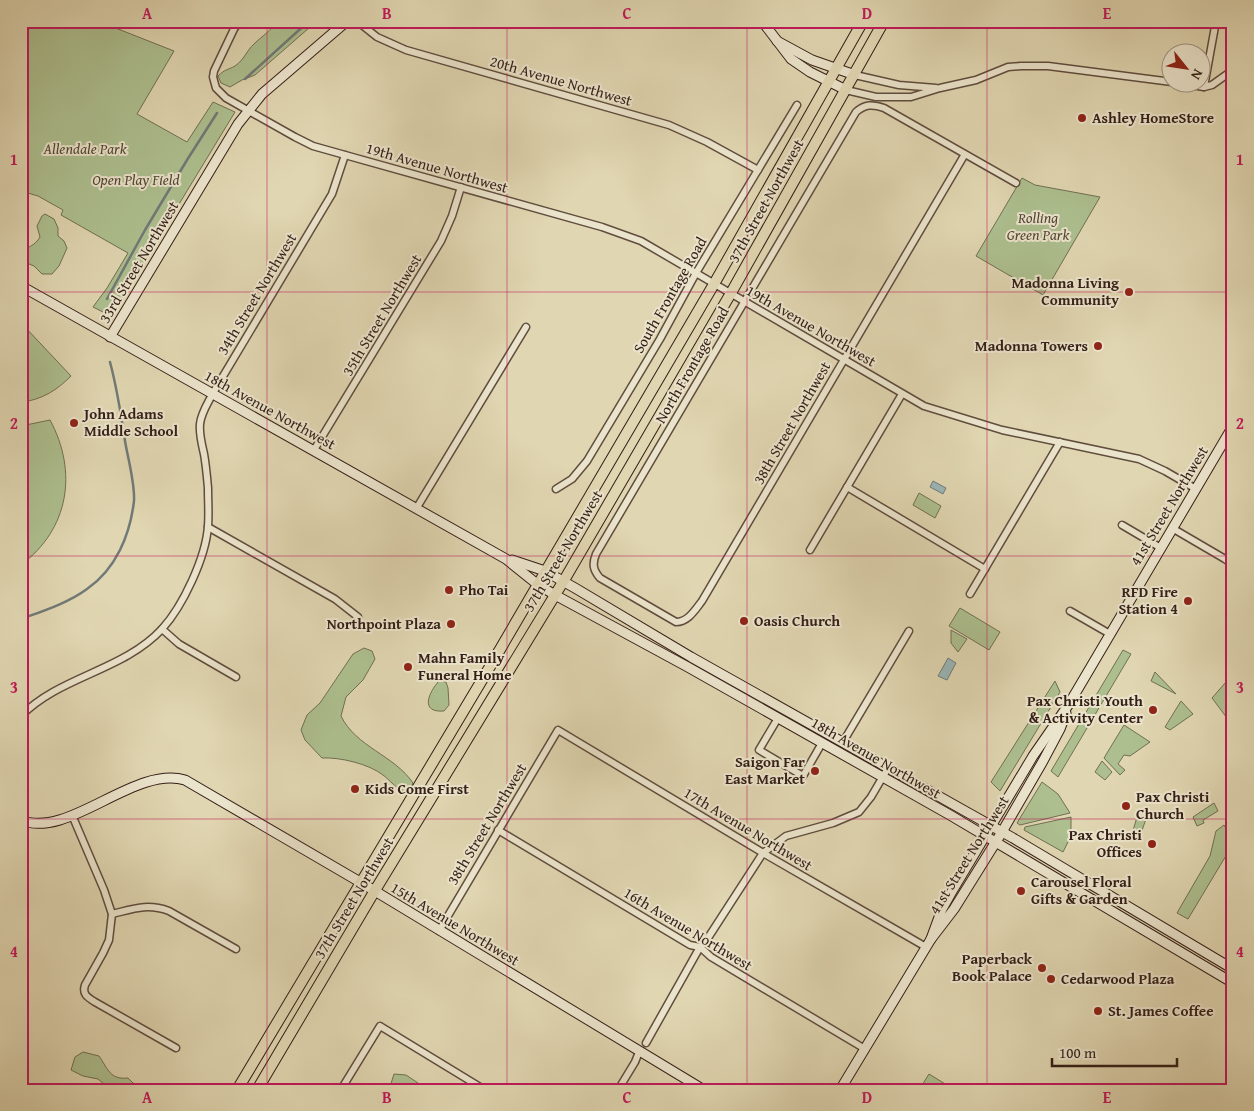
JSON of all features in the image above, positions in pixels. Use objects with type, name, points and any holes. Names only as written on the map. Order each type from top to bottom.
[{"type":"main road","name":"33rd Street Northwest","points":[[110,337],[228,139],[248,111],[262,94],[348,21]]},
{"type":"main road","points":[[762,21],[791,59],[846,90]]},
{"type":"main road","name":"37th Street Northwest","points":[[237,1090],[485,675],[714,284],[864,21]]},
{"type":"main road","name":"37th Street Northwest","points":[[257,1090],[374,892],[564,581],[731,294],[884,21]]},
{"type":"main road","points":[[777,41],[812,60],[855,75]]},
{"type":"main road","name":"18th Avenue Northwest","points":[[21,286],[506,559],[537,584],[555,595],[882,777],[1233,983]]},
{"type":"main road","name":"41st Street Northwest","points":[[840,1090],[926,947],[946,902],[984,837],[1033,756],[1069,704],[1233,426]]},
{"type":"main road","name":"18th Avenue Northwest","points":[[506,559],[545,571],[564,581],[691,657],[1002,832],[1233,969]]},
{"type":"main road","name":"41st Street Northwest","points":[[931,938],[954,909],[1002,832],[1052,744],[1069,704]]},
{"type":"main road","name":"15th Avenue Northwest","points":[[21,820],[37,825],[45,824],[72,815],[161,778],[180,779],[193,784],[360,882],[704,1090]]},
{"type":"street","name":"19th Avenue Northwest","points":[[239,21],[216,66],[213,78],[218,92],[304,142],[624,234],[696,273],[924,406],[1002,430],[1139,459],[1196,489]]},
{"type":"street","name":"20th Avenue Northwest","points":[[358,21],[377,37],[406,50],[669,125],[698,137],[758,170]]},
{"type":"street","points":[[1212,43],[1216,21]]},
{"type":"street","points":[[846,90],[876,97],[911,97],[976,80],[1008,67],[1021,66],[1048,66],[1162,81]]},
{"type":"street","points":[[1212,85],[1233,70]]},
{"type":"street","points":[[855,75],[899,85],[940,88]]},
{"type":"street","name":"South Frontage Road","points":[[556,489],[572,479],[587,461],[797,104]]},
{"type":"street","name":"North Frontage Road","points":[[702,601],[684,621],[676,622],[671,620],[600,578],[593,564],[596,554],[856,112],[868,105],[884,108],[965,154]]},
{"type":"street","points":[[965,154],[1016,183]]},
{"type":"street","name":"38th Street Northwest","points":[[702,601],[965,154]]},
{"type":"street","name":"34th Street Northwest","points":[[21,716],[42,699],[125,658],[141,648],[162,629],[193,581],[208,527],[208,488],[200,424],[205,408],[212,393],[332,194],[345,155]]},
{"type":"street","name":"35th Street Northwest","points":[[314,450],[441,241],[452,216],[461,187]]},
{"type":"street","points":[[416,509],[526,327]]},
{"type":"street","points":[[810,550],[902,394]]},
{"type":"street","points":[[970,594],[1060,442]]},
{"type":"street","points":[[847,487],[985,569]]},
{"type":"street","points":[[1122,525],[1161,548]]},
{"type":"street","points":[[208,527],[336,599],[358,617]]},
{"type":"street","points":[[1172,528],[1233,565]]},
{"type":"street","points":[[1070,611],[1110,634]]},
{"type":"street","points":[[162,629],[179,644],[236,677]]},
{"type":"street","points":[[843,742],[909,631]]},
{"type":"street","points":[[778,718],[759,750],[803,776],[822,743]]},
{"type":"street","name":"38th Street Northwest","points":[[439,930],[558,730]]},
{"type":"street","name":"17th Avenue Northwest","points":[[558,730],[763,853],[926,947]]},
{"type":"street","points":[[646,1043],[700,947],[706,941],[763,853],[786,836],[852,816],[866,804],[888,768]]},
{"type":"street","points":[[72,815],[104,890],[112,914],[109,940],[85,985],[85,994],[95,1002],[176,1048]]},
{"type":"street","name":"16th Avenue Northwest","points":[[498,830],[690,945],[700,947],[711,957],[865,1050]]},
{"type":"street","points":[[112,914],[147,906],[169,910],[236,949]]},
{"type":"street","points":[[342,1088],[380,1026],[481,1089]]},
{"type":"street","points":[[618,1090],[639,1052]]},
{"type":"green space","name":"Allendale Park","points":[[21,21],[135,21],[132,24],[113,27],[174,51],[137,114],[187,142],[213,102],[235,112],[111,316],[93,307],[128,253],[61,215],[63,210],[38,196],[21,190]]},
{"type":"green space","points":[[277,21],[317,21],[255,75],[230,87],[221,83],[218,76],[238,64],[252,46]]},
{"type":"green space","name":"Rolling Green Park","points":[[1022,178],[1035,185],[1100,197],[1043,295],[976,256]]},
{"type":"green space","points":[[45,214],[54,219],[58,228],[58,236],[64,241],[67,248],[59,266],[52,274],[42,274],[34,266],[22,261],[21,253],[40,237],[37,226]]},
{"type":"green space","points":[[21,326],[24,326],[71,376],[49,393],[37,399],[23,402],[21,402]]},
{"type":"green space","points":[[50,420],[59,440],[64,460],[66,479],[64,498],[59,517],[50,534],[37,551],[21,565],[21,426]]},
{"type":"green space","points":[[919,493],[941,506],[935,518],[913,505]]},
{"type":"green space","points":[[960,608],[1000,632],[989,650],[949,626]]},
{"type":"green space","points":[[951,630],[967,639],[958,652],[951,643]]},
{"type":"green space","points":[[364,648],[372,651],[375,659],[363,680],[346,697],[341,716],[356,736],[405,773],[413,783],[405,792],[383,775],[370,768],[346,760],[322,758],[305,740],[301,730],[307,715],[320,703],[353,654]]},
{"type":"green space","points":[[1123,650],[1131,654],[1058,777],[1051,771]]},
{"type":"green space","points":[[1155,672],[1176,694],[1151,681]]},
{"type":"green space","points":[[1233,674],[1233,726],[1212,698]]},
{"type":"green space","points":[[439,681],[446,682],[448,688],[449,705],[444,711],[431,709],[428,701]]},
{"type":"green space","points":[[1055,681],[1060,692],[1000,791],[991,782]]},
{"type":"green space","points":[[1181,701],[1193,714],[1170,730],[1165,727]]},
{"type":"green space","points":[[1124,725],[1150,742],[1130,756],[1124,755],[1118,764],[1125,770],[1120,775],[1104,758]]},
{"type":"green space","points":[[1102,761],[1112,772],[1105,780],[1095,772]]},
{"type":"green space","points":[[1042,782],[1058,794],[1070,813],[1020,825],[1017,823]]},
{"type":"green space","points":[[1214,803],[1218,811],[1203,820],[1204,823],[1197,826],[1193,817]]},
{"type":"green space","points":[[1071,817],[1071,836],[1063,852],[1024,830],[1025,827]]},
{"type":"green space","points":[[1137,817],[1146,819],[1140,836],[1132,834]]},
{"type":"green space","points":[[1224,825],[1227,830],[1233,825],[1233,844],[1188,919],[1177,913],[1210,856],[1216,831]]},
{"type":"green space","points":[[83,1052],[99,1056],[113,1075],[128,1078],[133,1083],[152,1090],[111,1090],[98,1079],[83,1076],[71,1070],[75,1057]]},
{"type":"green space","points":[[394,1074],[406,1075],[418,1083],[419,1090],[389,1090]]},
{"type":"green space","points":[[929,1074],[955,1090],[919,1090]]},
{"type":"water","points":[[933,481],[946,488],[943,494],[930,487]]},
{"type":"water","points":[[948,658],[956,663],[947,680],[938,676]]},
{"type":"waterway","points":[[245,79],[309,21]]},
{"type":"waterway","points":[[107,299],[145,230],[217,113]]},
{"type":"waterway","points":[[21,619],[64,603],[87,589],[106,572],[125,539],[132,514],[134,501],[133,487],[119,401],[110,362]]},
{"type":"place","name":"Ashley HomeStore","points":[[1082,118]]},
{"type":"place","name":"Madonna Living Community","points":[[1129,292]]},
{"type":"place","name":"Madonna Towers","points":[[1098,346]]},
{"type":"place","name":"John Adams Middle School","points":[[74,423]]},
{"type":"place","name":"Pho Tai","points":[[449,590]]},
{"type":"place","name":"RFD Fire Station 4","points":[[1188,601]]},
{"type":"place","name":"Oasis Church","points":[[744,621]]},
{"type":"place","name":"Northpoint Plaza","points":[[451,624]]},
{"type":"place","name":"Mahn Family Funeral Home","points":[[408,667]]},
{"type":"place","name":"Pax Christi Youth & Activity Center","points":[[1153,710]]},
{"type":"place","name":"Saigon Far East Market","points":[[815,771]]},
{"type":"place","name":"Kids Come First","points":[[355,789]]},
{"type":"place","name":"Pax Christi Church","points":[[1126,806]]},
{"type":"place","name":"Pax Christi Offices","points":[[1152,844]]},
{"type":"place","name":"Carousel Floral Gifts & Garden","points":[[1021,891]]},
{"type":"place","name":"Paperback Book Palace","points":[[1042,968]]},
{"type":"place","name":"Cedarwood Plaza","points":[[1051,979]]},
{"type":"place","name":"St. James Coffee","points":[[1098,1011]]},
{"type":"park label","name":"Open Play Field","points":[[136,180]]}]
